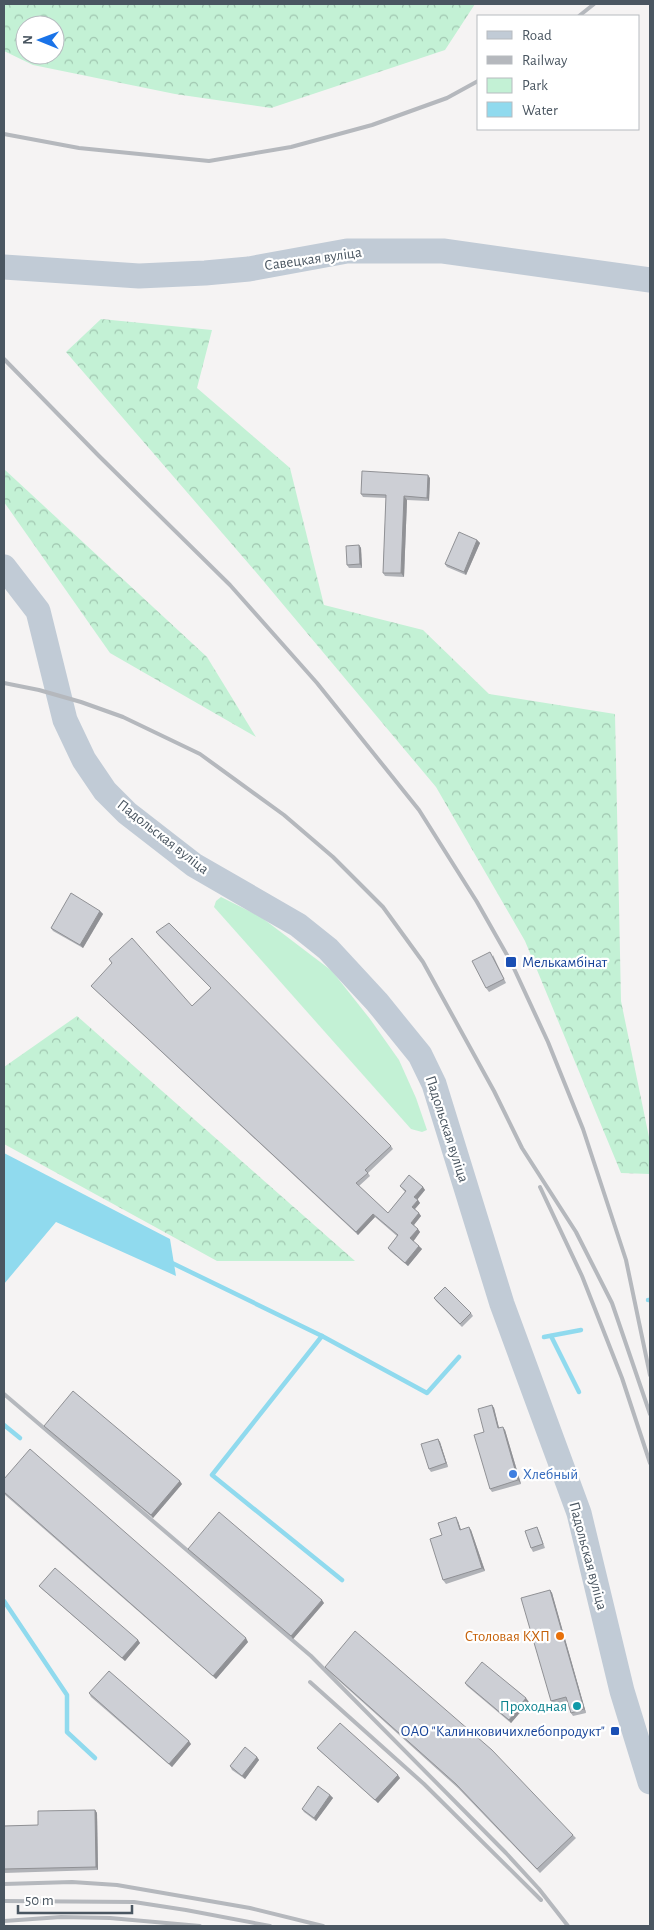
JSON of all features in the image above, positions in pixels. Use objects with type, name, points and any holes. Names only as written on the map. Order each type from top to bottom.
[{"type":"main road","name":"Савецкая вуліца","points":[[4,268],[139,276],[249,269],[347,251],[443,251],[650,280]]},
{"type":"main road","name":"Падольская вуліца","points":[[4,567],[38,611],[65,720],[84,760],[105,791],[127,813],[194,865],[298,924],[328,949],[377,1002],[420,1055],[434,1084],[502,1304],[579,1513],[622,1691],[650,1782]]},
{"type":"green space","points":[[4,4],[475,4],[445,50],[271,108],[175,94],[33,65],[65,65],[65,15],[15,15],[15,56],[4,51]]},
{"type":"green space","points":[[101,319],[212,330],[197,388],[290,468],[324,605],[423,630],[489,694],[615,714],[621,1001],[650,1142],[650,1174],[621,1173],[525,941],[436,787],[255,571],[66,352]]},
{"type":"green space","points":[[4,469],[207,657],[256,737],[110,653],[4,502]]},
{"type":"green space","points":[[221,897],[261,917],[332,971],[399,1060],[416,1098],[427,1130],[422,1132],[411,1129],[214,907],[216,901]]},
{"type":"green space","points":[[77,1016],[355,1261],[217,1261],[4,1144],[4,1067]]},
{"type":"water","points":[[4,1153],[170,1239],[176,1276],[56,1222],[4,1284]]},
{"type":"building","points":[[362,471],[428,475],[427,498],[404,496],[401,573],[383,573],[386,495],[361,494]]},
{"type":"building","points":[[459,532],[477,540],[464,572],[445,564]]},
{"type":"building","points":[[359,545],[360,564],[347,565],[346,546]]},
{"type":"building","points":[[71,893],[100,911],[80,945],[51,928]]},
{"type":"building","points":[[169,923],[391,1146],[365,1170],[368,1173],[356,1183],[388,1213],[406,1191],[400,1186],[409,1175],[423,1187],[414,1197],[418,1200],[412,1207],[419,1213],[411,1223],[418,1229],[410,1238],[419,1246],[405,1263],[388,1248],[398,1235],[373,1214],[356,1232],[91,986],[112,963],[109,959],[132,938],[192,1006],[211,988],[156,932]]},
{"type":"building","points":[[490,952],[504,979],[486,988],[472,961]]},
{"type":"building","points":[[445,1287],[471,1313],[460,1324],[434,1298]]},
{"type":"building","points":[[73,1391],[180,1481],[151,1515],[44,1426]]},
{"type":"building","points":[[492,1405],[498,1428],[503,1427],[518,1480],[490,1489],[474,1435],[484,1432],[478,1409]]},
{"type":"building","points":[[438,1439],[446,1463],[429,1469],[421,1444]]},
{"type":"building","points":[[30,1449],[246,1638],[213,1676],[4,1492],[4,1479]]},
{"type":"building","points":[[219,1512],[322,1600],[291,1636],[188,1549]]},
{"type":"building","points":[[456,1517],[460,1530],[469,1527],[482,1568],[443,1580],[430,1539],[442,1535],[438,1523]]},
{"type":"building","points":[[537,1527],[543,1544],[531,1548],[525,1531]]},
{"type":"building","points":[[55,1568],[138,1640],[122,1658],[39,1586]]},
{"type":"building","points":[[550,1590],[584,1709],[571,1713],[566,1697],[551,1701],[521,1598]]},
{"type":"building","points":[[355,1631],[492,1750],[573,1835],[537,1869],[456,1784],[325,1667]]},
{"type":"building","points":[[482,1662],[526,1698],[509,1720],[465,1683]]},
{"type":"building","points":[[109,1671],[189,1741],[169,1764],[89,1693]]},
{"type":"building","points":[[340,1723],[398,1775],[375,1800],[317,1748]]},
{"type":"building","points":[[245,1747],[257,1757],[242,1776],[230,1766]]},
{"type":"building","points":[[318,1786],[330,1795],[314,1818],[302,1809]]},
{"type":"building","points":[[95,1810],[96,1867],[4,1869],[4,1826],[38,1825],[38,1811]]},
{"type":"waterway","points":[[170,1262],[322,1336],[427,1393],[459,1357]]},
{"type":"waterway","points":[[544,1337],[581,1330]]},
{"type":"waterway","points":[[322,1336],[212,1475],[342,1580]]},
{"type":"waterway","points":[[551,1336],[579,1392]]},
{"type":"waterway","points":[[4,1425],[20,1438]]},
{"type":"waterway","points":[[4,1601],[67,1695],[67,1732],[95,1758]]},
{"type":"railway","points":[[580,15],[594,4]]},
{"type":"railway","points":[[4,134],[79,148],[209,161],[291,147],[372,125],[447,98],[477,82]]},
{"type":"railway","points":[[4,359],[230,585],[317,683],[419,810],[477,902],[511,962],[548,1042],[583,1129],[626,1260],[650,1375]]},
{"type":"railway","points":[[4,683],[39,690],[123,717],[200,754],[284,815],[333,857],[383,907],[423,962],[494,1091],[522,1148],[576,1232],[612,1303],[650,1414]]},
{"type":"railway","points":[[540,1187],[582,1276],[622,1378],[650,1463]]},
{"type":"railway","points":[[4,1394],[311,1656],[506,1853],[539,1889],[568,1926]]},
{"type":"railway","points":[[310,1682],[424,1784],[541,1900]]},
{"type":"railway","points":[[4,1884],[72,1882],[117,1885],[250,1908],[323,1926]]},
{"type":"railway","points":[[4,1901],[134,1902],[270,1926]]},
{"type":"railway","points":[[4,1921],[61,1917],[110,1918],[200,1926]]},
{"type":"place","name":"Мелькамбінат","points":[[511,962]]},
{"type":"place","name":"Хлебный","points":[[513,1474]]},
{"type":"place","name":"Столовая КХП","points":[[560,1636]]},
{"type":"place","name":"Проходная","points":[[577,1706]]},
{"type":"place","name":"ОАО \"Калинковичихлебопродукт\"","points":[[615,1731]]}]
